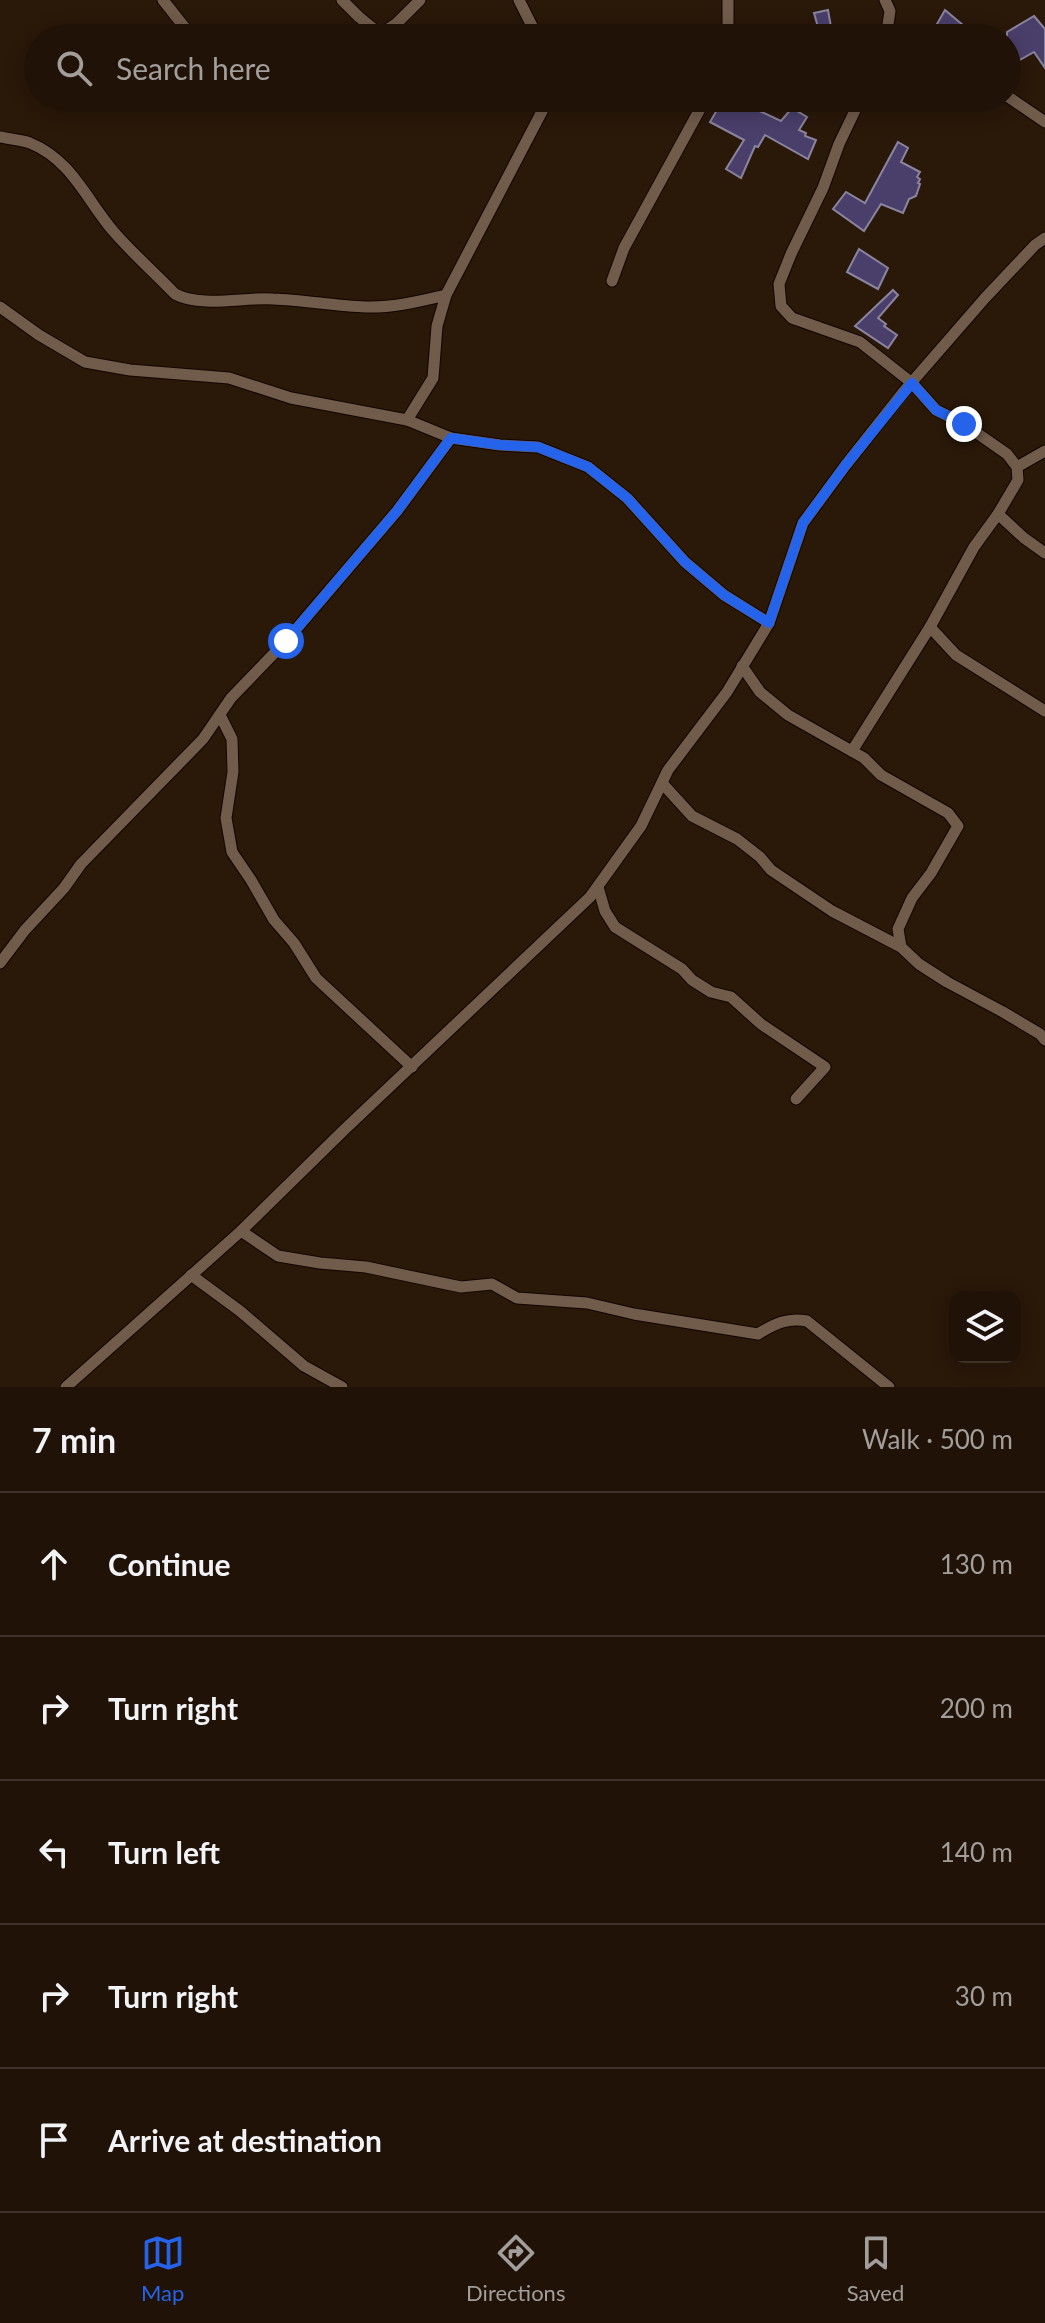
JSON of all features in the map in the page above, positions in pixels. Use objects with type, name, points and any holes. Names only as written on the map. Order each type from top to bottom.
[{"type":"street","points":[[163,0],[182,24]]},
{"type":"street","points":[[342,0],[366,24]]},
{"type":"street","points":[[394,24],[420,0]]},
{"type":"street","points":[[519,0],[531,24]]},
{"type":"street","points":[[728,0],[728,24]]},
{"type":"street","points":[[885,0],[890,11],[888,24]]},
{"type":"street","points":[[1021,106],[1045,122]]},
{"type":"street","points":[[407,420],[433,378],[437,326],[446,295],[542,112]]},
{"type":"street","points":[[612,281],[624,248],[698,112]]},
{"type":"street","points":[[852,751],[930,627],[974,547],[1018,480],[1017,467],[1007,454],[964,424],[936,410],[912,383],[860,342],[792,318],[781,306],[779,284],[854,112]]},
{"type":"street","points":[[0,137],[30,143],[56,158],[79,182],[97,212],[117,236],[175,294],[185,299],[270,298],[368,307],[446,295]]},
{"type":"street","points":[[66,1387],[241,1231],[590,897],[641,826],[668,770],[727,692],[769,623],[803,523],[912,383],[985,298],[1045,238]]},
{"type":"street","points":[[0,307],[85,362],[130,370],[229,378],[291,398],[407,420],[451,438],[538,447],[588,467],[627,498],[685,562],[724,595],[769,623]]},
{"type":"street","points":[[0,963],[81,864],[203,739],[231,698],[286,641],[397,511],[451,438]]},
{"type":"street","points":[[1017,467],[1045,451]]},
{"type":"street","points":[[998,514],[1045,553]]},
{"type":"street","points":[[930,627],[956,655],[1045,711]]},
{"type":"street","points":[[742,666],[760,692],[788,715],[864,758],[881,775],[948,813],[958,826],[931,873],[912,898],[898,929],[901,947]]},
{"type":"street","points":[[220,715],[232,739],[233,772],[226,818],[232,852],[274,920],[294,943],[316,978],[412,1067]]},
{"type":"street","points":[[662,783],[692,816],[737,839],[771,870],[832,911],[901,947],[919,964],[1040,1034],[1045,1040]]},
{"type":"street","points":[[598,887],[605,911],[615,927],[682,969],[692,980],[711,992],[731,997],[761,1024],[825,1067],[796,1099]]},
{"type":"street","points":[[241,1231],[278,1256],[366,1267],[461,1287],[492,1284],[517,1298],[587,1303],[634,1314],[758,1334],[772,1325],[794,1318],[807,1321],[889,1387]]},
{"type":"street","points":[[191,1275],[240,1311],[304,1366],[342,1387]]},
{"type":"building","points":[[828,10],[830,24],[817,24],[814,13]]},
{"type":"building","points":[[945,10],[962,24],[937,24]]},
{"type":"building","points":[[1034,16],[1045,29],[1045,68],[1034,52],[1021,59],[1020,24]]},
{"type":"building","points":[[716,112],[762,112],[781,121],[789,112],[799,112],[807,117],[799,130],[816,140],[808,159],[765,135],[758,147],[755,146],[741,178],[726,169],[744,140],[710,122]]},
{"type":"building","points":[[898,142],[908,148],[901,162],[920,172],[916,196],[909,199],[903,213],[881,204],[864,231],[833,209],[846,192],[865,203]]},
{"type":"building","points":[[859,249],[888,268],[878,289],[847,272]]},
{"type":"building","points":[[893,290],[898,295],[878,318],[897,335],[888,348],[855,326]]},
{"type":"route","points":[[286,641],[397,511],[451,438],[538,447],[588,467],[627,498],[685,562],[724,595],[769,623],[803,523],[912,383],[936,410],[964,424]]}]
